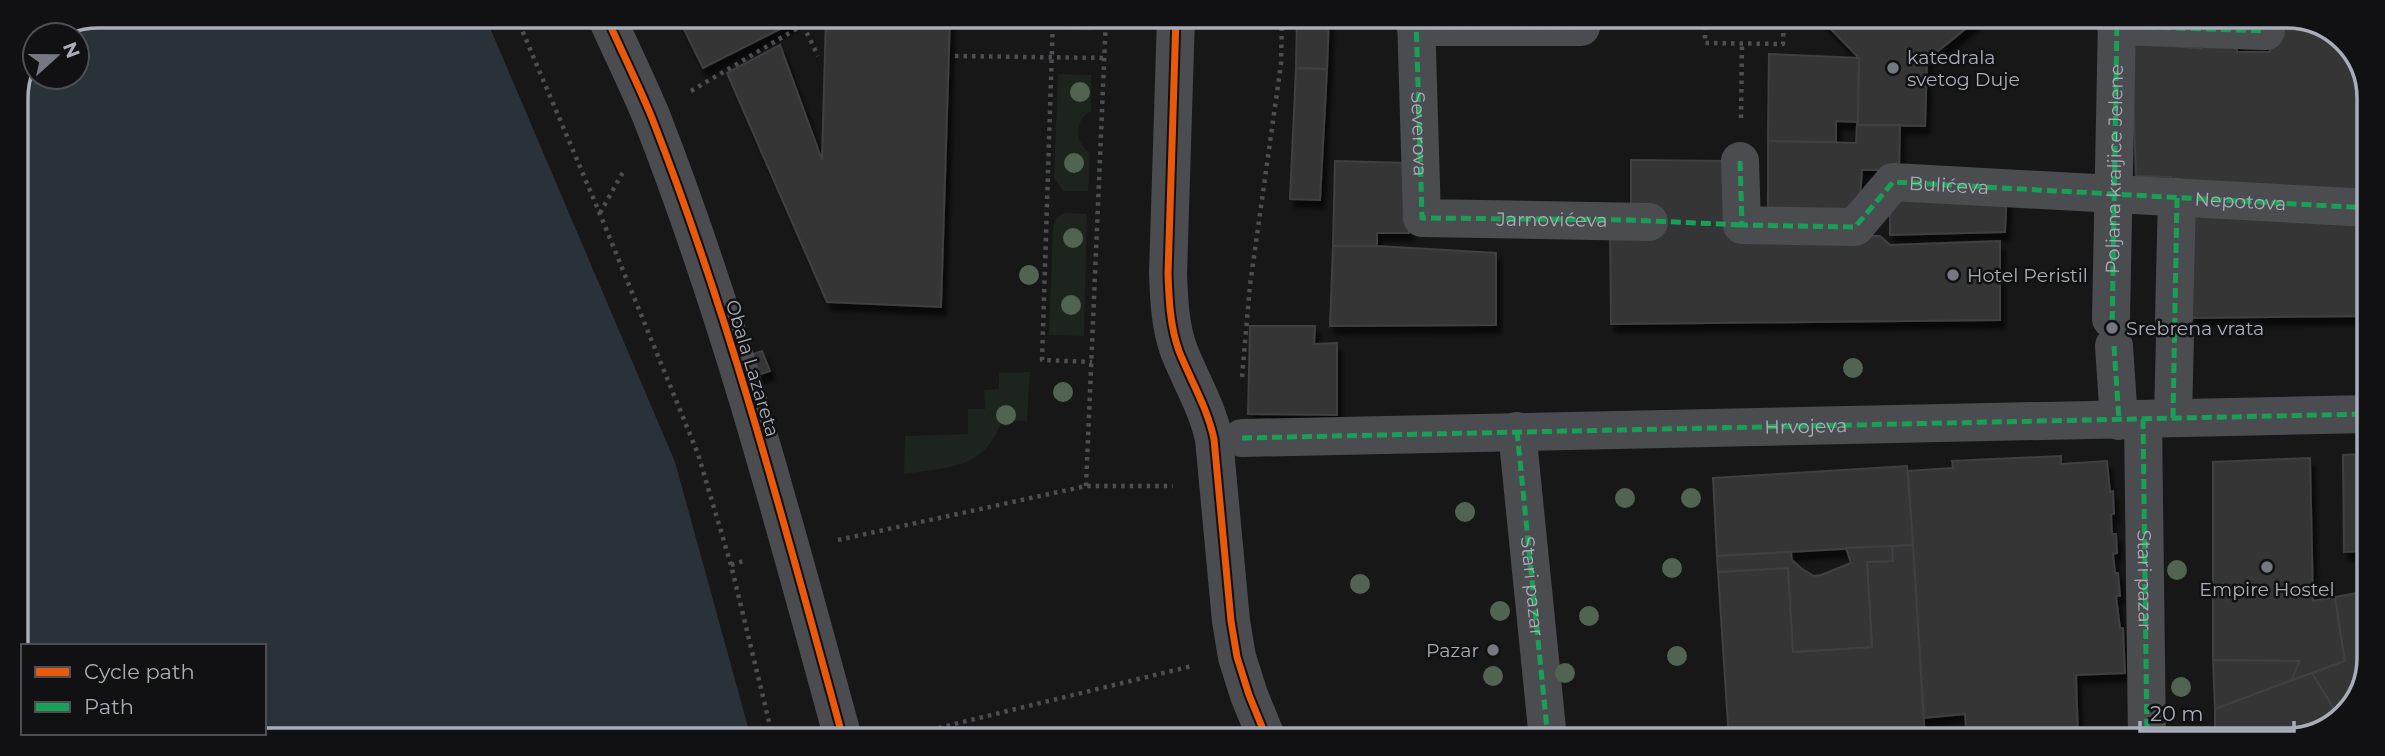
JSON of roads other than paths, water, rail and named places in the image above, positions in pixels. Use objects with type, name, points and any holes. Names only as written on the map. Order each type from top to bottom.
[{"type":"street","name":"Obala Lazareta","points":[[611,28],[651,117],[713,290],[840,728]]},
{"type":"street","points":[[1176,28],[1168,274],[1170,313],[1178,349],[1210,423],[1214,439],[1231,621],[1241,670],[1263,728]]},
{"type":"street","name":"Severova","points":[[1416,28],[1422,218],[1455,218]]},
{"type":"street","name":"Poljana kraljice Jelene","points":[[2116,28],[2113,332],[2145,419]]},
{"type":"street","points":[[2216,28],[2266,31]]},
{"type":"street","name":"Bulićeva","points":[[1740,161],[1742,225],[1855,227],[1893,182],[2113,193]]},
{"type":"street","name":"Nepotova","points":[[2113,193],[2357,207]]},
{"type":"street","points":[[2145,419],[2174,327],[2177,197]]},
{"type":"street","name":"Jarnovićeva","points":[[1455,218],[1649,222]]},
{"type":"street","name":"Hrvojeva","points":[[1242,438],[2357,414]]},
{"type":"street","name":"Stari pazar","points":[[2145,419],[2147,728]]},
{"type":"street","name":"Stari pazar","points":[[1517,431],[1547,728]]},
{"type":"tunnel","points":[[1649,222],[1742,225]]},
{"type":"place","name":"katedrala svetog Duje","points":[[1893,68]]},
{"type":"place","name":"Hotel Peristil","points":[[1953,275]]},
{"type":"place","name":"Srebrena vrata","points":[[2112,328]]},
{"type":"place","name":"Empire Hostel","points":[[2267,567]]},
{"type":"place","name":"Pazar","points":[[1493,650]]}]
